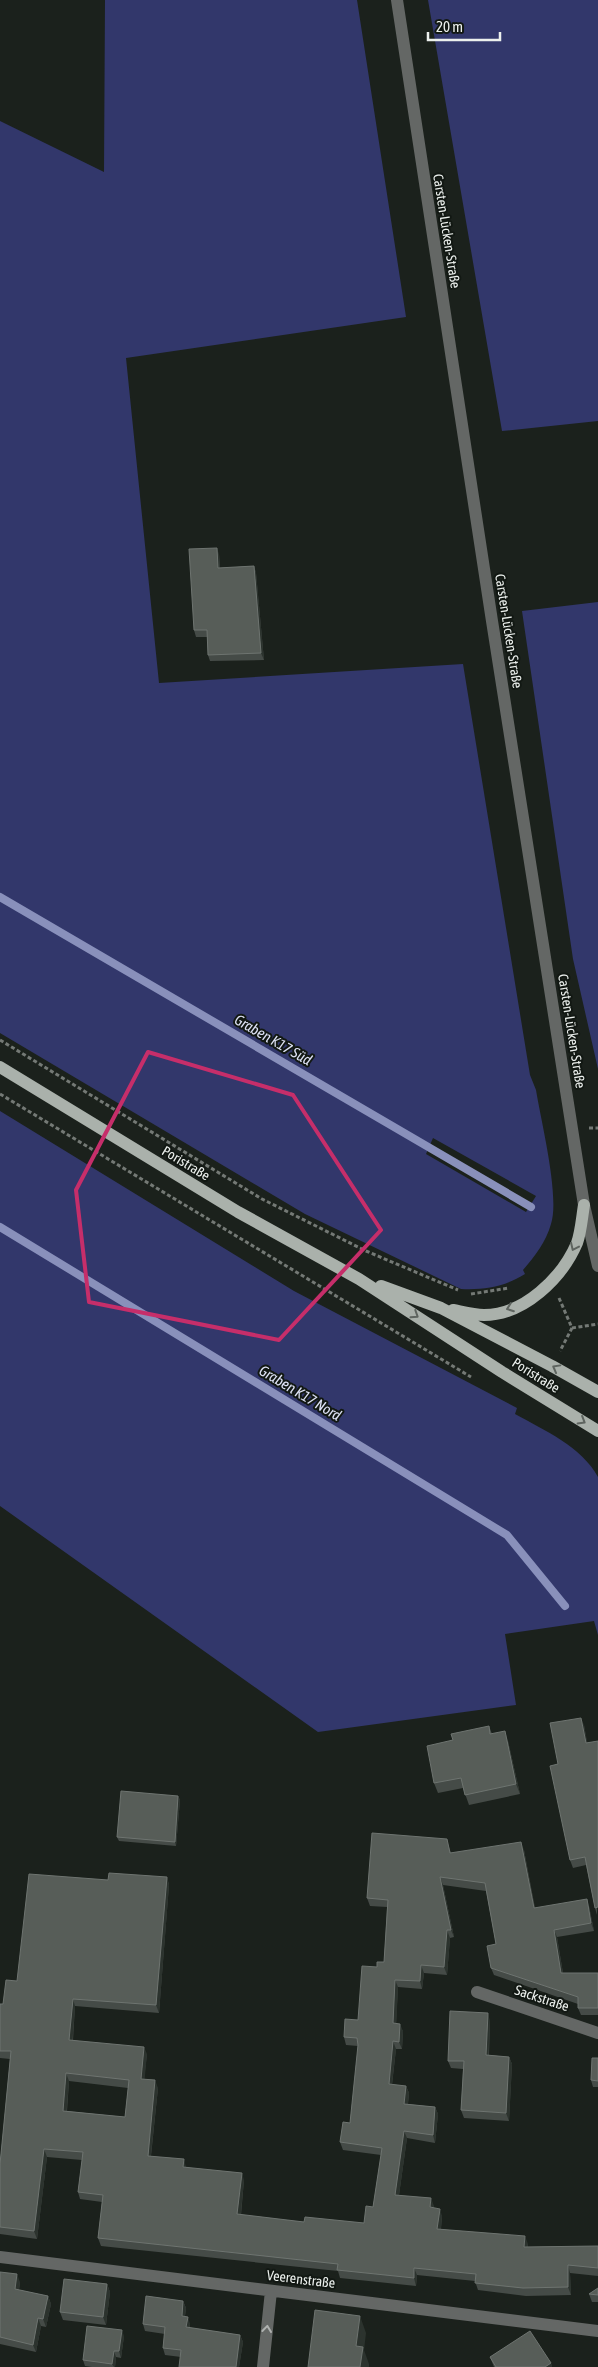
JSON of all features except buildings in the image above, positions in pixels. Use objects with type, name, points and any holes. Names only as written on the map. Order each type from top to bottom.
[{"type":"main road","name":"Poristraße","points":[[0,1067],[238,1212],[359,1279],[502,1372],[598,1431]]},
{"type":"main road","points":[[441,1308],[484,1315],[505,1311],[530,1300],[563,1269],[578,1241],[584,1205]]},
{"type":"main road","name":"Poristraße","points":[[359,1279],[441,1308],[598,1392]]},
{"type":"street","name":"Carsten-Lücken-Straße","points":[[397,0],[493,631],[584,1205],[598,1266]]},
{"type":"street","name":"Sackstraße","points":[[477,1992],[598,2033]]},
{"type":"street","name":"Veerenstraße","points":[[0,2258],[598,2331]]},
{"type":"street","points":[[263,2367],[271,2291]]},
{"type":"path","points":[[0,1040],[262,1199],[366,1251],[462,1291]]},
{"type":"path","points":[[0,1094],[476,1380]]},
{"type":"path","points":[[550,1282],[564,1307],[572,1328],[552,1366]]},
{"type":"path","points":[[469,1294],[512,1287]]},
{"type":"path","points":[[572,1328],[598,1324]]},
{"type":"highlighted area","points":[[148,1052],[293,1095],[381,1230],[279,1340],[89,1302],[76,1190]]},
{"type":"shaded area","points":[[105,0],[357,0],[406,317],[126,358],[159,683],[463,664],[530,1075],[536,1090],[552,1178],[553,1212],[546,1237],[536,1254],[523,1270],[525,1274],[502,1285],[478,1289],[461,1289],[305,1214],[0,1033],[0,121],[104,172]],"holes":[[[433,1138],[536,1196],[526,1212],[426,1154]]]},
{"type":"shaded area","points":[[428,0],[598,0],[598,421],[502,431]]},
{"type":"shaded area","points":[[598,602],[598,1069],[573,959],[522,611]]},
{"type":"shaded area","points":[[0,1111],[294,1291],[517,1408],[515,1414],[550,1433],[572,1448],[591,1466],[598,1477],[598,1635],[594,1621],[505,1634],[516,1705],[318,1732],[0,1506]]},
{"type":"waterway","name":"Graben K17 Süd","points":[[0,897],[531,1207]]},
{"type":"waterway","name":"Graben K17 Nord","points":[[0,1227],[507,1535],[565,1606]]}]
